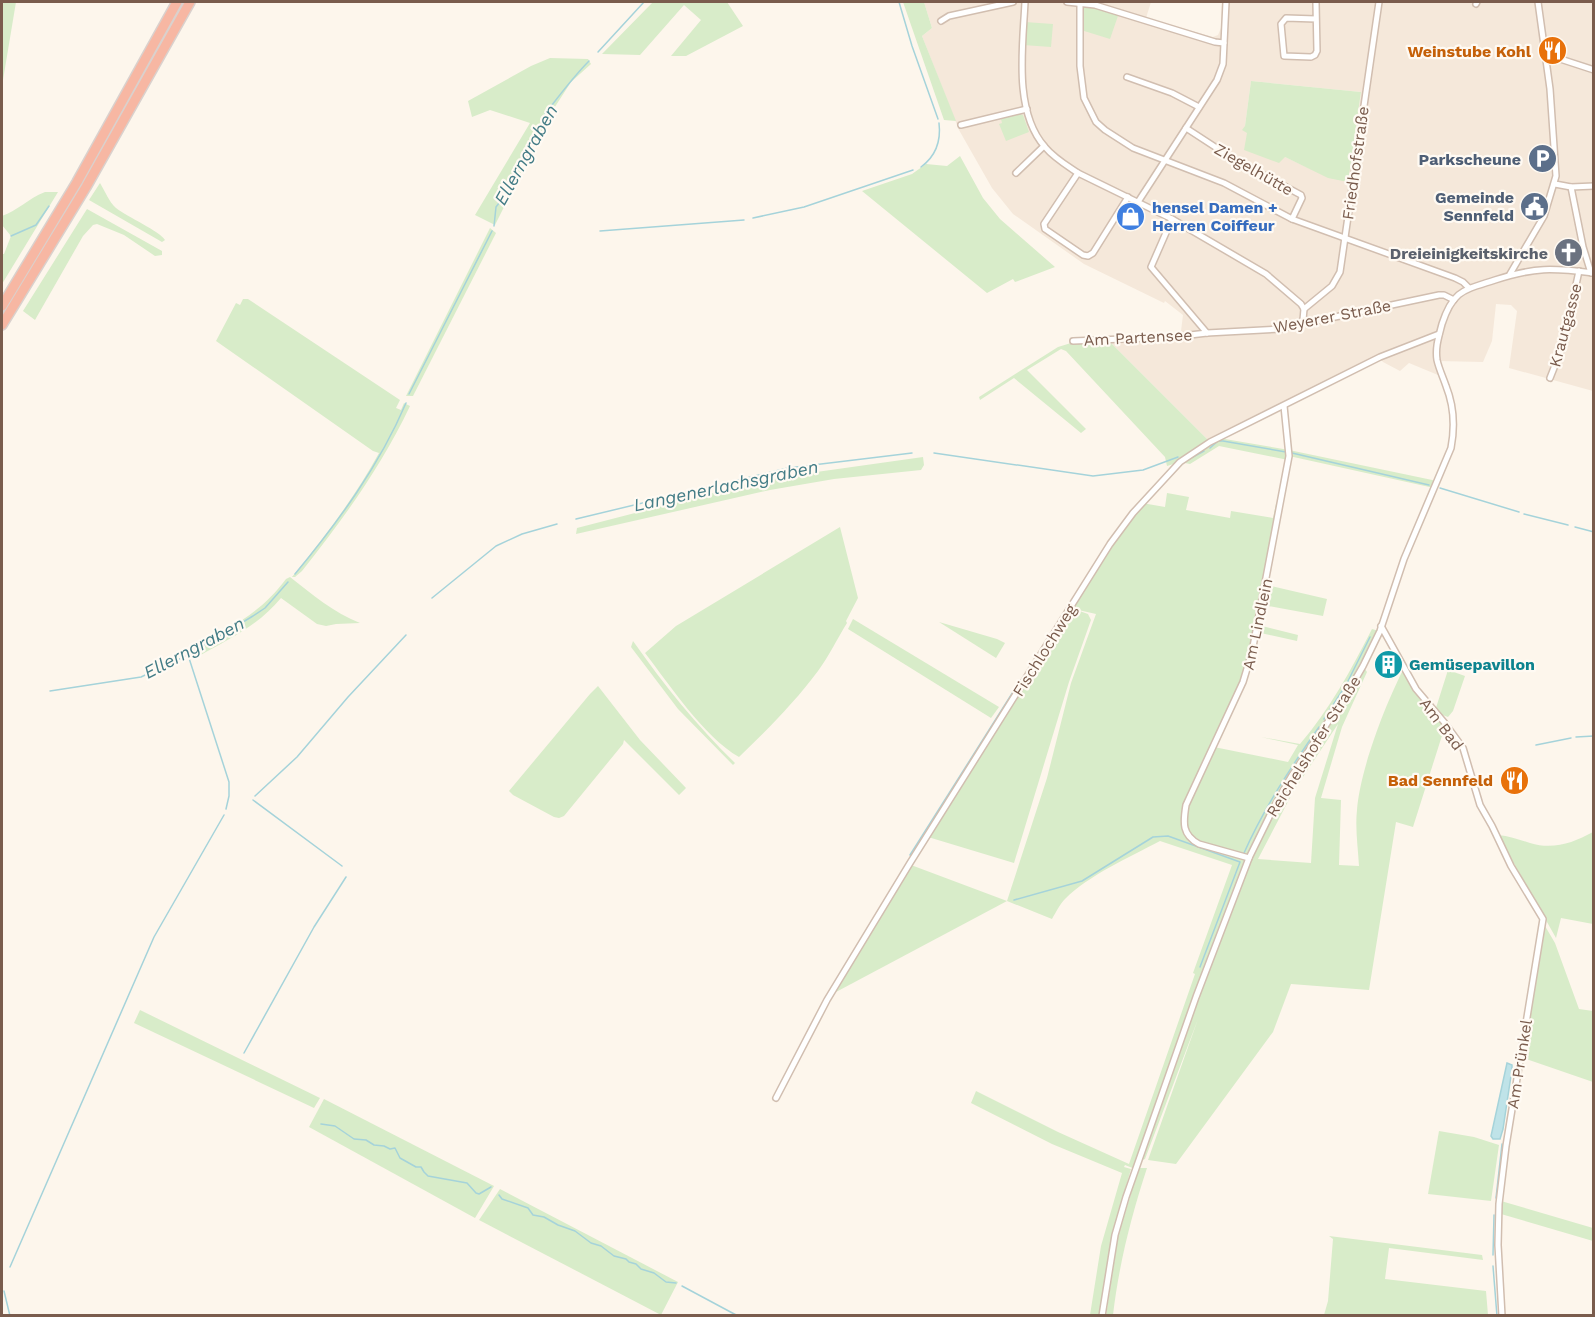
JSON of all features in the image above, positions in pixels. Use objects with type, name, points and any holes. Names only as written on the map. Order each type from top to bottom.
[{"type":"highway","points":[[2,325],[66,209],[77,182],[177,2]]},
{"type":"highway","points":[[2,306],[66,209],[86,187],[190,2]]},
{"type":"street","points":[[941,21],[949,16],[1013,2]]},
{"type":"street","points":[[1025,2],[1022,66],[1027,109],[1036,134],[1044,146],[1065,165],[1078,173],[1172,219],[1266,274],[1304,309],[1304,320]]},
{"type":"street","points":[[1067,2],[1095,5],[1224,43]]},
{"type":"street","points":[[1138,202],[1217,80],[1223,64],[1226,2]]},
{"type":"street","points":[[1316,2],[1317,51],[1315,55],[1311,57],[1284,56],[1283,20],[1286,18],[1316,19]]},
{"type":"street","name":"Friedhofstraße","points":[[1304,309],[1336,280],[1340,272],[1379,2]]},
{"type":"street","points":[[1510,274],[1544,216],[1555,184],[1555,135],[1538,2]]},
{"type":"street","points":[[1080,3],[1080,66],[1084,98],[1096,122],[1117,139],[1133,148],[1224,183],[1292,219],[1455,278],[1464,282],[1469,288]]},
{"type":"street","points":[[1545,54],[1593,69]]},
{"type":"street","points":[[1127,77],[1172,93],[1199,107]]},
{"type":"street","points":[[961,125],[1027,109]]},
{"type":"street","name":"Ziegelhütte","points":[[1186,128],[1232,158],[1301,195],[1302,198],[1292,219]]},
{"type":"street","points":[[1016,173],[1044,146]]},
{"type":"street","points":[[1078,173],[1044,224],[1044,229],[1083,255],[1088,256],[1093,253],[1128,197]]},
{"type":"street","points":[[1555,184],[1571,187],[1593,186]]},
{"type":"street","points":[[1571,187],[1583,247],[1592,273]]},
{"type":"street","name":"Am Partensee","points":[[1172,219],[1151,267],[1207,333]]},
{"type":"street","name":"Reichelshofer Straße","points":[[1102,1316],[1115,1235],[1135,1169],[1229,906],[1274,807],[1363,666],[1381,626],[1404,559],[1446,462],[1453,440],[1452,408],[1438,361],[1437,349],[1445,315],[1462,291],[1510,274],[1527,270],[1561,268],[1592,273]]},
{"type":"street","name":"Krautgasse","points":[[1550,378],[1563,345],[1579,271]]},
{"type":"street","name":"Weyerer Straße","points":[[1207,333],[1281,329],[1304,320],[1316,321],[1439,294],[1454,300]]},
{"type":"street","name":"Am Partensee","points":[[1074,341],[1173,337],[1207,333]]},
{"type":"street","name":"Fischlochweg","points":[[776,1098],[827,1000],[904,873],[1110,544],[1133,513],[1185,458],[1210,442],[1380,357],[1439,334]]},
{"type":"street","name":"Am Lindlein","points":[[1249,858],[1193,841],[1183,825],[1186,806],[1243,682],[1252,652],[1289,456],[1284,406]]},
{"type":"street","name":"Am Bad","points":[[1381,626],[1416,689],[1463,748],[1473,788],[1492,826]]},
{"type":"street","name":"Am Prünkel","points":[[1492,826],[1511,866],[1543,919],[1509,1124],[1499,1204],[1498,1245],[1502,1316]]},
{"type":"shaded area","points":[[924,2],[1151,2],[1146,18],[1213,37],[1218,35],[1221,28],[1222,2],[1593,2],[1593,391],[1509,368],[1517,311],[1511,305],[1496,304],[1492,341],[1483,362],[1438,361],[1441,373],[1438,375],[1409,363],[1400,371],[1383,362],[1379,357],[1210,442],[1107,339],[1173,337],[1181,331],[1183,315],[1165,301],[1164,303],[1084,264],[1013,214],[992,188],[959,130],[922,36],[932,28]],"holes":[[[1251,81],[1361,92],[1355,137],[1328,133],[1313,170],[1285,157],[1245,126]]]},
{"type":"green space","points":[[2,2],[16,2],[2,86]]},
{"type":"green space","points":[[653,2],[727,2],[743,26],[686,56],[671,56],[701,20],[684,5],[640,55],[602,54]]},
{"type":"green space","points":[[903,2],[924,2],[932,28],[922,36],[956,121],[944,120]]},
{"type":"green space","points":[[1081,4],[1119,13],[1110,39],[1081,30]]},
{"type":"green space","points":[[1025,22],[1053,24],[1051,47],[1023,45]]},
{"type":"green space","points":[[550,58],[588,59],[591,64],[571,82],[551,113],[495,225],[475,215],[530,123],[490,110],[472,117],[468,101]]},
{"type":"green space","points":[[1251,81],[1361,92],[1348,182],[1328,178],[1285,157],[1279,163],[1244,150],[1247,133],[1242,130],[1245,126]]},
{"type":"green space","points":[[1023,115],[1029,132],[1006,141],[999,124],[1002,123],[1001,119]]},
{"type":"green space","points":[[960,156],[983,198],[1000,219],[1055,267],[1015,282],[1013,279],[987,293],[862,191],[912,174],[926,164],[947,166]]},
{"type":"green space","points":[[100,183],[116,208],[157,232],[165,240],[162,242],[89,200]]},
{"type":"green space","points":[[45,192],[58,192],[2,284],[2,254],[11,236],[2,225],[2,216]]},
{"type":"green space","points":[[87,209],[162,251],[162,255],[155,256],[124,235],[97,224],[93,225],[83,236],[35,320],[23,311]]},
{"type":"green space","points":[[490,228],[496,233],[413,396],[406,396]]},
{"type":"green space","points":[[243,299],[248,299],[400,400],[396,408],[401,410],[404,403],[410,406],[361,492],[318,551],[295,577],[292,577],[338,517],[379,453],[216,341],[236,303],[240,305]]},
{"type":"green space","points":[[1107,339],[1210,442],[1219,438],[1289,450],[1437,481],[1434,488],[1289,456],[1288,460],[1219,446],[1190,464],[1180,462],[1167,466],[1165,457],[1066,351],[1061,349],[1027,370],[1086,429],[1081,433],[1014,378],[980,400],[979,397],[1058,347],[1071,343],[1075,345],[1073,341]]},
{"type":"green space","points":[[923,457],[924,465],[921,470],[834,479],[770,490],[576,534],[577,528],[751,483]]},
{"type":"green space","points":[[1167,493],[1189,497],[1186,510],[1230,518],[1231,511],[1273,518],[1276,504],[1280,504],[1267,585],[1327,599],[1323,616],[1263,605],[1258,625],[1298,635],[1297,641],[1256,632],[1252,652],[1214,747],[1288,762],[1298,745],[1261,737],[1300,744],[1330,703],[1372,629],[1379,631],[1363,666],[1367,672],[1342,727],[1321,798],[1341,800],[1339,865],[1359,866],[1356,817],[1363,776],[1389,700],[1404,668],[1435,711],[1448,670],[1465,676],[1453,711],[1448,717],[1437,713],[1446,723],[1413,827],[1396,822],[1369,990],[1291,984],[1273,1032],[1176,1164],[1148,1160],[1198,1019],[1145,1159],[1137,1162],[1135,1169],[1125,1165],[1124,1167],[1131,1169],[1112,1234],[1099,1315],[1090,1315],[1101,1246],[1122,1173],[1052,1144],[971,1103],[976,1091],[1129,1164],[1232,865],[1160,841],[1086,882],[1065,899],[1052,919],[1007,901],[1047,778],[1071,683],[1096,614],[1074,609],[1088,614],[1091,620],[1069,682],[1014,863],[928,837],[1073,609],[1110,544],[1142,503],[1165,507]],"holes":[[[1338,724],[1315,798],[1311,863],[1258,859],[1293,792]]]},
{"type":"green space","points":[[840,527],[858,598],[847,623],[818,671],[800,694],[739,757],[713,737],[700,723],[645,653],[676,626]]},
{"type":"green space","points":[[290,577],[332,609],[360,623],[326,626],[317,624],[281,598],[253,624],[199,656],[194,647],[255,611]]},
{"type":"green space","points":[[853,619],[999,707],[991,718],[848,629]]},
{"type":"green space","points":[[939,622],[997,639],[1005,643],[996,658]]},
{"type":"green space","points":[[633,641],[681,705],[735,763],[733,765],[678,709],[631,647]]},
{"type":"green space","points":[[598,686],[640,740],[686,788],[679,795],[624,740],[564,816],[554,817],[513,795],[509,791]]},
{"type":"green space","points":[[1593,832],[1593,924],[1561,918],[1556,938],[1498,835],[1547,846],[1570,842]]},
{"type":"green space","points":[[911,865],[1007,901],[836,992]]},
{"type":"green space","points":[[1545,926],[1555,943],[1579,1009],[1593,1011],[1593,1082],[1520,1057]]},
{"type":"green space","points":[[140,1010],[320,1098],[314,1108],[134,1023]]},
{"type":"green space","points":[[324,1099],[494,1186],[475,1218],[309,1127]]},
{"type":"green space","points":[[1439,1131],[1474,1137],[1499,1145],[1491,1201],[1428,1194]]},
{"type":"green space","points":[[1139,1168],[1147,1168],[1126,1241],[1113,1315],[1106,1316],[1118,1236]]},
{"type":"green space","points":[[500,1189],[678,1282],[661,1315],[479,1220]]},
{"type":"green space","points":[[1501,1201],[1593,1228],[1593,1241],[1501,1214]]},
{"type":"green space","points":[[1329,1236],[1482,1255],[1483,1260],[1389,1248],[1385,1279],[1486,1291],[1488,1315],[1324,1315],[1328,1301],[1333,1239]]},
{"type":"water","points":[[1507,1063],[1512,1065],[1512,1069],[1503,1129],[1500,1139],[1493,1139],[1491,1136]]},
{"type":"waterway","name":"Ellerngraben","points":[[598,52],[644,2]]},
{"type":"waterway","points":[[899,2],[938,119]]},
{"type":"waterway","name":"Ellerngraben","points":[[494,226],[496,207],[509,190],[509,179],[521,164],[526,163],[531,139],[542,125],[545,114],[589,61]]},
{"type":"waterway","points":[[921,167],[936,147],[939,123]]},
{"type":"waterway","points":[[753,218],[804,207],[913,170]]},
{"type":"waterway","points":[[11,236],[36,225],[49,206]]},
{"type":"waterway","points":[[600,231],[744,220]]},
{"type":"waterway","name":"Ellerngraben","points":[[409,394],[492,231]]},
{"type":"waterway","name":"Ellerngraben","points":[[295,574],[327,534],[371,471],[406,403]]},
{"type":"waterway","name":"Langenerlachsgraben","points":[[1210,448],[1218,441],[1223,441],[1286,452]]},
{"type":"waterway","name":"Langenerlachsgraben","points":[[1189,459],[1204,451]]},
{"type":"waterway","name":"Langenerlachsgraben","points":[[576,519],[788,468],[912,453]]},
{"type":"waterway","name":"Langenerlachsgraben","points":[[934,453],[1093,476],[1143,470],[1178,457]]},
{"type":"waterway","name":"Langenerlachsgraben","points":[[1292,453],[1429,485]]},
{"type":"waterway","name":"Langenerlachsgraben","points":[[1440,488],[1519,512]]},
{"type":"waterway","name":"Langenerlachsgraben","points":[[1524,514],[1568,525]]},
{"type":"waterway","name":"Langenerlachsgraben","points":[[432,598],[496,546],[522,534],[557,524]]},
{"type":"waterway","name":"Langenerlachsgraben","points":[[1575,527],[1594,532]]},
{"type":"waterway","name":"Ellerngraben","points":[[50,691],[141,677],[188,655],[253,616],[265,608],[288,582]]},
{"type":"waterway","name":"Langenerlachsgraben","points":[[255,796],[297,757],[348,697],[406,635]]},
{"type":"waterway","points":[[1324,719],[1346,685],[1370,637]]},
{"type":"waterway","points":[[188,655],[229,782],[226,809]]},
{"type":"waterway","points":[[910,855],[1013,692]]},
{"type":"waterway","points":[[1244,853],[1278,788],[1319,727]]},
{"type":"waterway","points":[[1576,737],[1594,736]]},
{"type":"waterway","points":[[1536,745],[1571,738]]},
{"type":"waterway","name":"Langenerlachsgraben","points":[[253,800],[342,866]]},
{"type":"waterway","points":[[10,1267],[154,937],[224,815]]},
{"type":"waterway","points":[[1014,900],[1082,881],[1153,837],[1168,836],[1240,862],[1200,967]]},
{"type":"waterway","name":"Langenerlachsgraben","points":[[244,1053],[314,927],[346,877]]},
{"type":"waterway","points":[[321,1124],[335,1126],[354,1139],[366,1140],[374,1145],[390,1149],[395,1148],[400,1158],[416,1167],[421,1167],[428,1176],[467,1183],[479,1194],[491,1187]]},
{"type":"waterway","points":[[1496,1198],[1502,1144]]},
{"type":"waterway","points":[[499,1195],[502,1199],[528,1208],[533,1215],[544,1217],[575,1231],[614,1256],[626,1259],[641,1269],[654,1273],[666,1282],[676,1283]]},
{"type":"waterway","points":[[1493,1255],[1494,1215]]},
{"type":"waterway","points":[[1493,1266],[1497,1316]]},
{"type":"waterway","points":[[682,1286],[738,1316]]},
{"type":"waterway","points":[[4,1291],[10,1316]]},
{"type":"place","name":"Weinstube Kohl","points":[[1552,51]]},
{"type":"place","name":"Parkscheune","points":[[1542,159]]},
{"type":"place","name":"Gemeinde Sennfeld","points":[[1535,206]]},
{"type":"place","name":"hensel Damen + Herren Coiffeur","points":[[1131,216]]},
{"type":"place","name":"Dreieinigkeitskirche","points":[[1569,253]]},
{"type":"place","name":"Gemüsepavillon","points":[[1388,664]]},
{"type":"place","name":"Bad Sennfeld","points":[[1514,780]]}]
